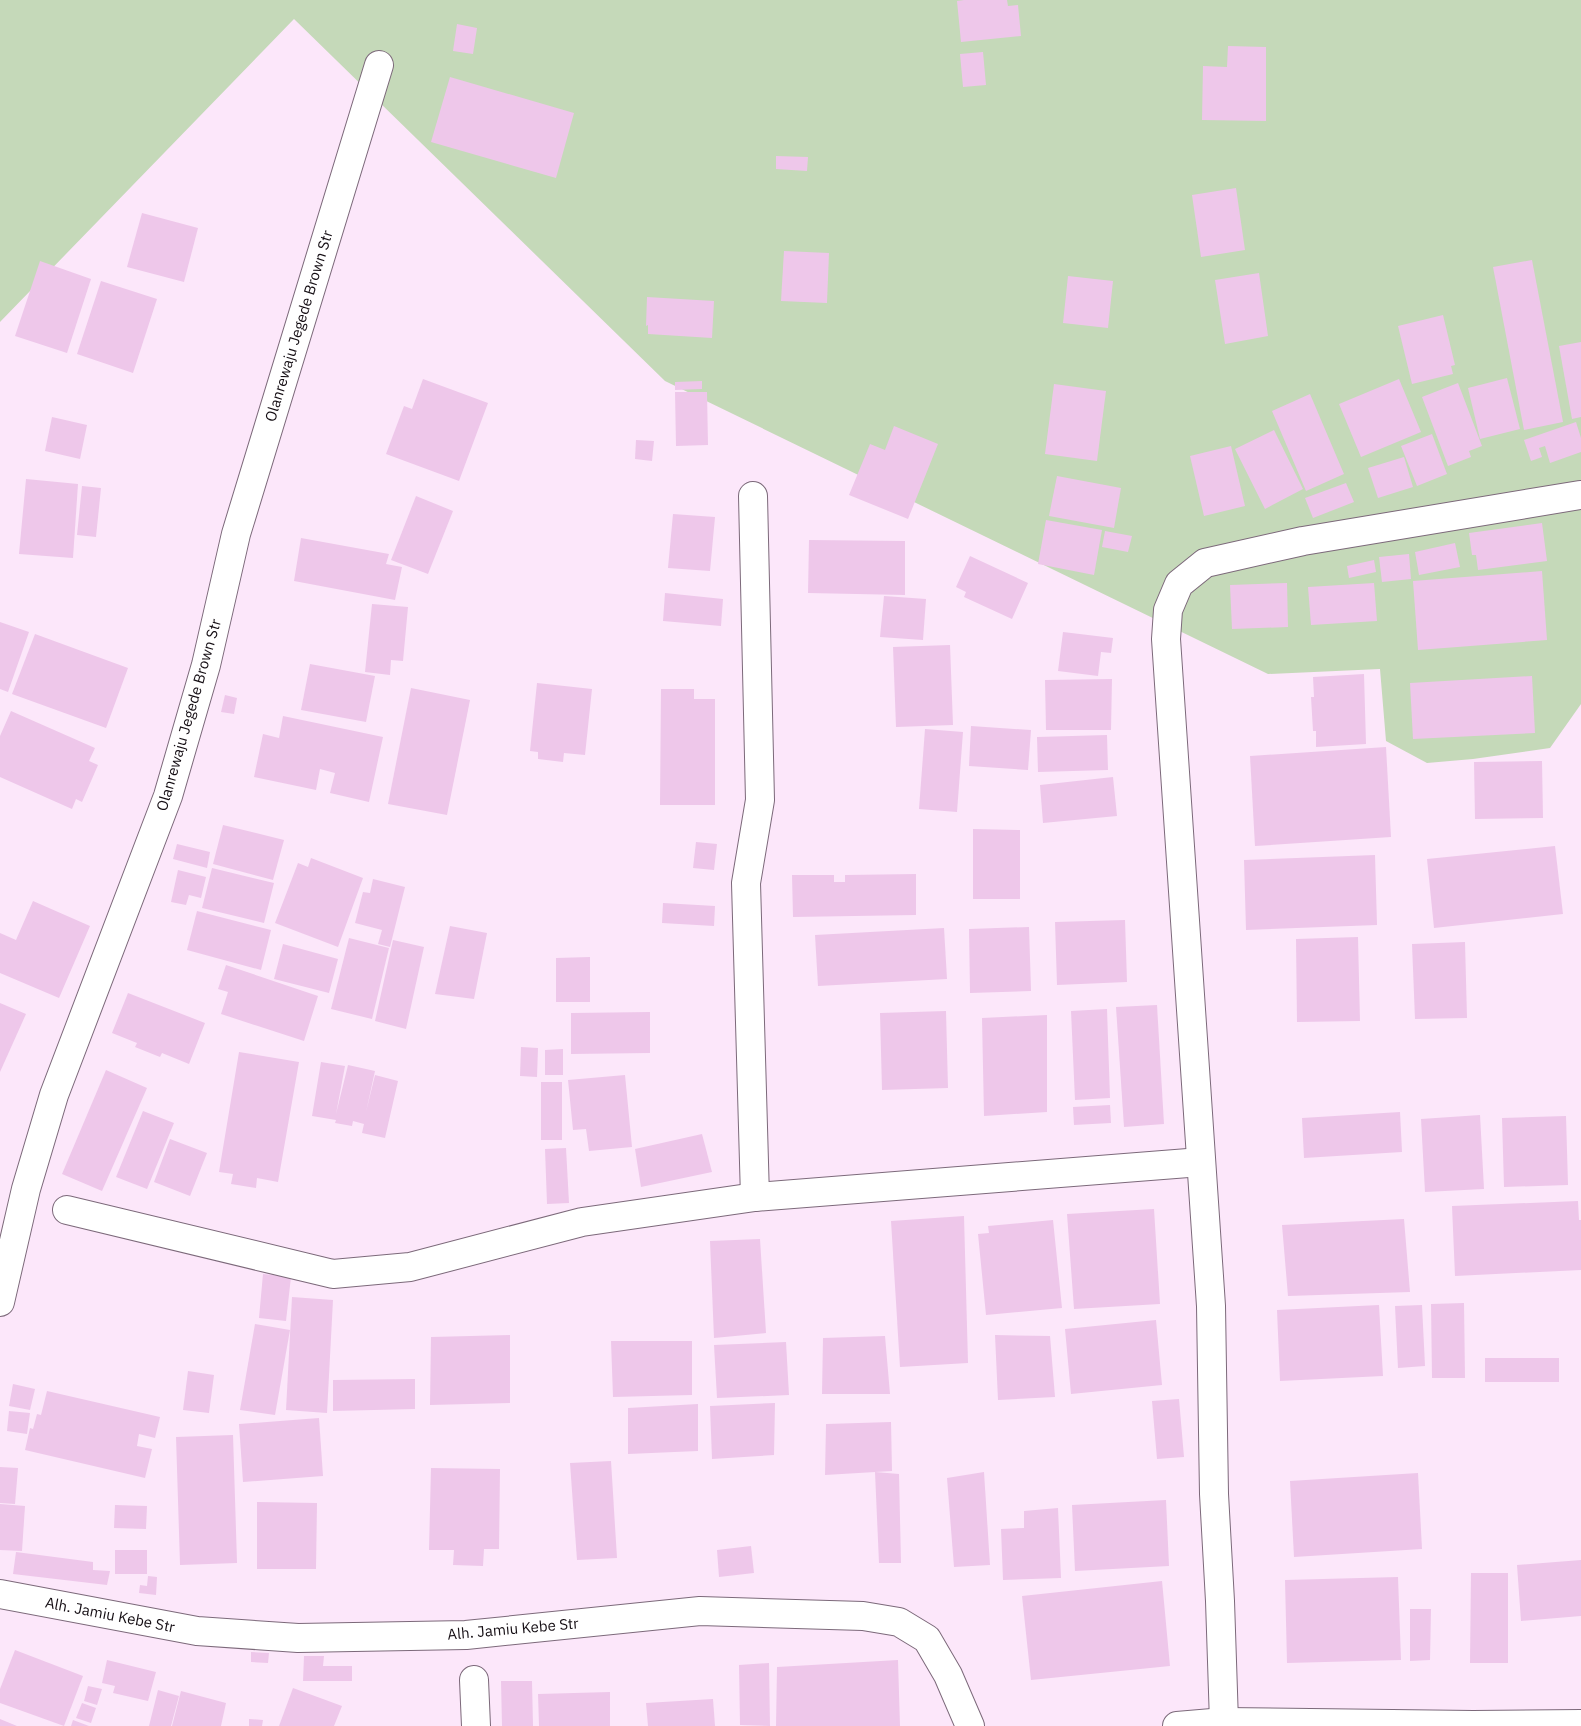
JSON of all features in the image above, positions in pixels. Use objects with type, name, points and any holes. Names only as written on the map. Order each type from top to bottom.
[{"type":"street","name":"Olanrewaju Jegede Brown Str","points":[[0,1302],[26,1190],[54,1095],[168,796],[206,665],[236,534],[379,65]]},
{"type":"street","points":[[753,496],[760,800],[746,883],[755,1197]]},
{"type":"street","points":[[1224,1722],[1214,1494],[1211,1306],[1166,639],[1168,610],[1179,584],[1206,563],[1303,540],[1581,501]]},
{"type":"street","points":[[68,1210],[333,1274],[410,1267],[582,1222],[755,1197],[1201,1162]]},
{"type":"street","name":"Alh. Jamiu Kebe Str","points":[[0,1594],[197,1631],[298,1638],[466,1635],[700,1611],[863,1616],[899,1622],[927,1639],[948,1676],[970,1726]]},
{"type":"street","points":[[474,1680],[476,1726]]},
{"type":"street","points":[[1177,1726],[1224,1722],[1473,1725],[1581,1724]]},
{"type":"green space","points":[[0,0],[1581,0],[1581,704],[1550,748],[1473,759],[1427,763],[1386,741],[1380,669],[1268,674],[665,381],[294,19],[0,322]]},
{"type":"building","points":[[1007,0],[1008,6],[1018,5],[1021,36],[961,42],[957,1]]},
{"type":"building","points":[[457,24],[477,28],[473,54],[453,51]]},
{"type":"building","points":[[1228,46],[1266,47],[1266,121],[1202,120],[1203,66],[1227,67]]},
{"type":"building","points":[[983,52],[986,85],[963,87],[960,54]]},
{"type":"building","points":[[450,77],[574,113],[556,178],[431,142]]},
{"type":"building","points":[[776,156],[808,157],[807,171],[776,169]]},
{"type":"building","points":[[1236,188],[1245,250],[1201,257],[1192,195]]},
{"type":"building","points":[[142,213],[198,228],[184,282],[127,267]]},
{"type":"building","points":[[784,251],[829,253],[827,303],[781,301]]},
{"type":"building","points":[[1532,260],[1563,422],[1524,430],[1493,267]]},
{"type":"building","points":[[40,261],[91,279],[67,353],[15,336]]},
{"type":"building","points":[[1259,273],[1268,336],[1225,344],[1215,280]]},
{"type":"building","points":[[1068,276],[1113,281],[1108,328],[1063,323]]},
{"type":"building","points":[[101,281],[157,299],[133,373],[77,354]]},
{"type":"building","points":[[647,297],[714,301],[712,338],[648,334],[648,325],[646,326]]},
{"type":"building","points":[[1443,315],[1455,365],[1451,366],[1453,374],[1412,384],[1398,326]]},
{"type":"building","points":[[1581,342],[1581,417],[1572,419],[1559,346]]},
{"type":"building","points":[[1507,378],[1520,429],[1480,439],[1468,388]]},
{"type":"building","points":[[423,379],[488,403],[459,481],[386,454],[404,406],[412,409]]},
{"type":"building","points":[[1399,379],[1421,432],[1361,457],[1339,404]]},
{"type":"building","points":[[702,381],[702,389],[675,390],[675,382]]},
{"type":"building","points":[[1458,383],[1482,446],[1469,451],[1471,457],[1448,466],[1422,397]]},
{"type":"building","points":[[1054,384],[1106,391],[1097,461],[1045,454]]},
{"type":"building","points":[[675,392],[707,392],[708,445],[676,446]]},
{"type":"building","points":[[1310,394],[1344,474],[1306,491],[1272,411]]},
{"type":"building","points":[[52,417],[87,425],[80,459],[45,451]]},
{"type":"building","points":[[1576,422],[1581,438],[1581,452],[1550,463],[1545,446],[1539,448],[1542,457],[1531,461],[1524,440]]},
{"type":"building","points":[[894,426],[938,444],[908,519],[849,495],[870,444],[885,450]]},
{"type":"building","points":[[1274,430],[1303,489],[1265,509],[1235,449]]},
{"type":"building","points":[[1432,434],[1447,474],[1417,486],[1401,446]]},
{"type":"building","points":[[636,440],[654,441],[652,461],[635,459]]},
{"type":"building","points":[[1231,446],[1245,506],[1204,516],[1190,456]]},
{"type":"building","points":[[1404,457],[1413,487],[1378,498],[1368,468]]},
{"type":"building","points":[[1057,476],[1121,488],[1114,528],[1049,516]]},
{"type":"building","points":[[26,479],[78,484],[73,558],[19,554]]},
{"type":"building","points":[[1346,483],[1354,502],[1313,518],[1305,498]]},
{"type":"building","points":[[82,486],[101,488],[96,537],[77,535]]},
{"type":"building","points":[[416,496],[453,511],[428,574],[391,560]]},
{"type":"building","points":[[673,514],[715,517],[710,571],[668,568]]},
{"type":"building","points":[[1046,520],[1102,530],[1094,575],[1038,564]]},
{"type":"building","points":[[1542,523],[1547,561],[1478,570],[1476,555],[1472,555],[1469,533]]},
{"type":"building","points":[[1105,531],[1132,536],[1128,552],[1102,547]]},
{"type":"building","points":[[301,538],[389,554],[386,564],[402,567],[395,600],[294,581]]},
{"type":"building","points":[[809,540],[905,541],[905,595],[808,593]]},
{"type":"building","points":[[1455,543],[1460,567],[1419,575],[1415,552]]},
{"type":"building","points":[[1409,554],[1411,579],[1382,582],[1379,557]]},
{"type":"building","points":[[970,556],[1028,583],[1012,619],[964,597],[966,592],[956,587]]},
{"type":"building","points":[[1374,560],[1376,572],[1349,578],[1347,566]]},
{"type":"building","points":[[1542,571],[1547,640],[1418,650],[1413,581]]},
{"type":"building","points":[[1287,583],[1288,627],[1232,629],[1230,585]]},
{"type":"building","points":[[1374,583],[1377,621],[1311,625],[1308,587]]},
{"type":"building","points":[[665,593],[723,599],[721,626],[663,621]]},
{"type":"building","points":[[884,596],[926,599],[923,640],[880,637]]},
{"type":"building","points":[[372,604],[408,607],[403,661],[391,660],[390,675],[365,672]]},
{"type":"building","points":[[0,622],[29,632],[8,692],[0,689]]},
{"type":"building","points":[[1063,632],[1113,638],[1111,653],[1101,652],[1098,676],[1058,671]]},
{"type":"building","points":[[35,634],[128,668],[106,728],[12,694]]},
{"type":"building","points":[[950,645],[953,725],[896,727],[893,647]]},
{"type":"building","points":[[310,664],[375,676],[366,722],[301,710]]},
{"type":"building","points":[[1364,674],[1366,744],[1316,747],[1316,731],[1313,731],[1311,697],[1314,697],[1313,677]]},
{"type":"building","points":[[1532,676],[1535,733],[1413,739],[1410,683]]},
{"type":"building","points":[[1112,679],[1111,730],[1046,730],[1045,680]]},
{"type":"building","points":[[537,683],[592,689],[585,755],[564,753],[563,762],[538,759],[538,752],[530,751]]},
{"type":"building","points":[[411,688],[470,700],[447,815],[388,804]]},
{"type":"building","points":[[661,689],[694,689],[694,699],[715,699],[715,805],[660,805]]},
{"type":"building","points":[[225,695],[237,698],[234,714],[221,712]]},
{"type":"building","points":[[11,711],[95,748],[89,761],[98,765],[82,802],[76,799],[72,809],[0,777],[0,736]]},
{"type":"building","points":[[283,716],[383,737],[369,802],[330,793],[335,773],[320,769],[316,790],[254,777],[263,734],[279,738]]},
{"type":"building","points":[[971,726],[1031,730],[1028,770],[969,766]]},
{"type":"building","points":[[925,729],[963,732],[957,812],[919,809]]},
{"type":"building","points":[[1107,735],[1108,770],[1038,772],[1037,737]]},
{"type":"building","points":[[1386,747],[1391,837],[1255,846],[1250,756]]},
{"type":"building","points":[[1542,761],[1543,818],[1475,819],[1474,762]]},
{"type":"building","points":[[1113,777],[1117,816],[1043,823],[1040,785]]},
{"type":"building","points":[[223,825],[284,840],[273,880],[213,864]]},
{"type":"building","points":[[973,829],[1020,830],[1020,899],[973,899]]},
{"type":"building","points":[[696,842],[717,844],[714,870],[693,868]]},
{"type":"building","points":[[177,844],[210,852],[207,868],[173,859]]},
{"type":"building","points":[[1555,846],[1563,914],[1434,928],[1427,859]]},
{"type":"building","points":[[1375,855],[1377,925],[1246,930],[1244,860]]},
{"type":"building","points":[[311,858],[363,878],[338,947],[275,923],[298,863],[308,867]]},
{"type":"building","points":[[212,868],[274,883],[264,923],[202,908]]},
{"type":"building","points":[[178,870],[206,877],[201,898],[189,895],[186,905],[171,902]]},
{"type":"building","points":[[916,874],[916,915],[793,917],[792,875],[834,875],[834,882],[845,882],[845,875]]},
{"type":"building","points":[[373,879],[405,887],[390,947],[378,944],[382,930],[355,923],[363,892],[370,893]]},
{"type":"building","points":[[33,901],[90,926],[59,998],[0,973],[0,933],[16,940]]},
{"type":"building","points":[[663,903],[715,906],[714,926],[662,923]]},
{"type":"building","points":[[197,911],[271,930],[261,970],[187,950]]},
{"type":"building","points":[[1125,920],[1127,982],[1057,985],[1055,922]]},
{"type":"building","points":[[450,926],[487,933],[474,999],[435,994]]},
{"type":"building","points":[[1029,927],[1031,991],[970,993],[969,929]]},
{"type":"building","points":[[944,928],[947,979],[818,986],[815,935]]},
{"type":"building","points":[[1358,937],[1360,1021],[1297,1022],[1296,939]]},
{"type":"building","points":[[349,938],[389,948],[372,1019],[331,1009]]},
{"type":"building","points":[[393,940],[424,947],[406,1029],[375,1021]]},
{"type":"building","points":[[1465,942],[1467,1018],[1415,1019],[1412,944]]},
{"type":"building","points":[[283,944],[338,959],[329,993],[274,979]]},
{"type":"building","points":[[590,957],[590,1002],[556,1002],[556,958]]},
{"type":"building","points":[[226,965],[318,996],[304,1041],[221,1014],[228,992],[218,989]]},
{"type":"building","points":[[128,993],[205,1023],[189,1064],[162,1053],[160,1057],[135,1047],[137,1043],[112,1033]]},
{"type":"building","points":[[0,1003],[26,1014],[0,1072]]},
{"type":"building","points":[[1157,1005],[1164,1124],[1124,1127],[1116,1007]]},
{"type":"building","points":[[1107,1009],[1110,1098],[1075,1100],[1071,1011]]},
{"type":"building","points":[[946,1011],[948,1088],[882,1090],[880,1013]]},
{"type":"building","points":[[650,1012],[650,1053],[571,1054],[571,1013]]},
{"type":"building","points":[[1047,1015],[1047,1112],[984,1116],[982,1018]]},
{"type":"building","points":[[521,1047],[538,1048],[537,1077],[520,1076]]},
{"type":"building","points":[[563,1049],[563,1075],[545,1075],[545,1050]]},
{"type":"building","points":[[239,1052],[299,1062],[278,1182],[257,1178],[256,1188],[231,1184],[233,1174],[219,1172]]},
{"type":"building","points":[[321,1062],[345,1066],[336,1114],[348,1065],[375,1071],[366,1112],[375,1075],[398,1081],[385,1138],[362,1133],[364,1124],[353,1121],[352,1126],[335,1123],[336,1120],[312,1116]]},
{"type":"building","points":[[106,1070],[147,1088],[102,1191],[62,1174]]},
{"type":"building","points":[[625,1075],[632,1147],[589,1151],[586,1129],[573,1130],[568,1080]]},
{"type":"building","points":[[541,1082],[562,1082],[562,1140],[541,1140]]},
{"type":"building","points":[[1110,1105],[1111,1123],[1074,1125],[1073,1107]]},
{"type":"building","points":[[143,1111],[174,1123],[147,1189],[116,1177]]},
{"type":"building","points":[[1400,1112],[1402,1152],[1304,1158],[1302,1118]]},
{"type":"building","points":[[1480,1115],[1484,1189],[1425,1192],[1421,1119]]},
{"type":"building","points":[[1566,1116],[1568,1185],[1504,1187],[1502,1118]]},
{"type":"building","points":[[702,1134],[712,1172],[641,1187],[635,1149]]},
{"type":"building","points":[[170,1139],[207,1153],[190,1196],[154,1182]]},
{"type":"building","points":[[566,1148],[569,1203],[547,1204],[545,1149]]},
{"type":"building","points":[[1578,1201],[1579,1220],[1581,1220],[1581,1270],[1455,1276],[1452,1206]]},
{"type":"building","points":[[1154,1209],[1160,1304],[1074,1309],[1067,1214]]},
{"type":"building","points":[[964,1216],[968,1363],[900,1367],[891,1221]]},
{"type":"building","points":[[1404,1219],[1410,1292],[1288,1296],[1282,1225]]},
{"type":"building","points":[[1053,1220],[1062,1308],[986,1315],[978,1234],[989,1233],[988,1226]]},
{"type":"building","points":[[760,1239],[766,1333],[714,1338],[710,1241]]},
{"type":"building","points":[[263,1274],[291,1277],[286,1321],[259,1318]]},
{"type":"building","points":[[292,1297],[333,1300],[327,1413],[286,1410]]},
{"type":"building","points":[[1464,1303],[1465,1378],[1432,1378],[1431,1304]]},
{"type":"building","points":[[1379,1305],[1383,1376],[1280,1381],[1277,1310]]},
{"type":"building","points":[[1422,1305],[1425,1366],[1398,1368],[1395,1306]]},
{"type":"building","points":[[1156,1320],[1162,1385],[1071,1394],[1065,1329]]},
{"type":"building","points":[[255,1324],[290,1330],[275,1415],[240,1410]]},
{"type":"building","points":[[510,1335],[510,1403],[430,1405],[431,1337]]},
{"type":"building","points":[[995,1335],[1050,1336],[1055,1397],[998,1400]]},
{"type":"building","points":[[885,1336],[890,1394],[822,1394],[823,1338]]},
{"type":"building","points":[[611,1341],[692,1341],[692,1395],[613,1397]]},
{"type":"building","points":[[786,1342],[789,1395],[717,1398],[714,1345]]},
{"type":"building","points":[[1485,1358],[1559,1358],[1559,1382],[1485,1382]]},
{"type":"building","points":[[188,1371],[214,1375],[209,1413],[183,1410]]},
{"type":"building","points":[[415,1379],[415,1409],[333,1411],[333,1380]]},
{"type":"building","points":[[13,1384],[35,1389],[30,1410],[9,1406]]},
{"type":"building","points":[[47,1391],[160,1417],[155,1438],[139,1434],[137,1446],[152,1449],[145,1478],[25,1450],[30,1428],[33,1429],[37,1414],[41,1415]]},
{"type":"building","points":[[1179,1399],[1184,1457],[1157,1459],[1152,1401]]},
{"type":"building","points":[[775,1403],[774,1455],[712,1459],[710,1406]]},
{"type":"building","points":[[698,1404],[698,1451],[628,1454],[628,1408]]},
{"type":"building","points":[[9,1411],[30,1413],[27,1434],[7,1431]]},
{"type":"building","points":[[319,1418],[323,1476],[243,1482],[239,1424]]},
{"type":"building","points":[[891,1422],[892,1471],[825,1475],[826,1424]]},
{"type":"building","points":[[233,1435],[237,1563],[180,1565],[176,1437]]},
{"type":"building","points":[[611,1461],[617,1558],[577,1560],[570,1463]]},
{"type":"building","points":[[0,1467],[18,1468],[15,1504],[0,1503]]},
{"type":"building","points":[[431,1468],[500,1469],[499,1549],[484,1549],[483,1566],[453,1565],[454,1550],[429,1550]]},
{"type":"building","points":[[875,1472],[899,1474],[901,1563],[879,1563]]},
{"type":"building","points":[[984,1472],[990,1565],[954,1567],[947,1478]]},
{"type":"building","points":[[1418,1473],[1422,1549],[1294,1557],[1290,1481]]},
{"type":"building","points":[[1166,1500],[1169,1566],[1075,1571],[1072,1505]]},
{"type":"building","points":[[257,1502],[317,1503],[316,1569],[257,1569]]},
{"type":"building","points":[[0,1504],[25,1506],[22,1551],[0,1550]]},
{"type":"building","points":[[115,1505],[147,1506],[146,1529],[114,1528]]},
{"type":"building","points":[[1058,1508],[1061,1578],[1003,1580],[1001,1529],[1024,1528],[1024,1511]]},
{"type":"building","points":[[751,1546],[754,1573],[719,1577],[717,1550]]},
{"type":"building","points":[[115,1550],[147,1550],[147,1574],[115,1574]]},
{"type":"building","points":[[16,1552],[93,1562],[93,1570],[110,1571],[107,1585],[13,1574]]},
{"type":"building","points":[[1581,1560],[1581,1616],[1521,1621],[1517,1565]]},
{"type":"building","points":[[1471,1573],[1508,1573],[1508,1663],[1470,1663]]},
{"type":"building","points":[[148,1576],[157,1577],[156,1595],[139,1593],[140,1585],[147,1586]]},
{"type":"building","points":[[1398,1577],[1401,1660],[1287,1663],[1285,1580]]},
{"type":"building","points":[[1162,1581],[1170,1666],[1031,1680],[1022,1596]]},
{"type":"building","points":[[1410,1609],[1431,1609],[1430,1660],[1410,1661]]},
{"type":"building","points":[[15,1650],[83,1676],[64,1726],[0,1703],[0,1689]]},
{"type":"building","points":[[251,1652],[269,1653],[268,1663],[251,1662]]},
{"type":"building","points":[[304,1656],[324,1656],[323,1666],[352,1666],[352,1681],[303,1681]]},
{"type":"building","points":[[107,1660],[156,1672],[148,1701],[113,1693],[115,1686],[102,1683]]},
{"type":"building","points":[[898,1660],[900,1726],[776,1726],[777,1667]]},
{"type":"building","points":[[769,1663],[770,1726],[740,1725],[739,1665]]},
{"type":"building","points":[[501,1681],[532,1681],[533,1726],[502,1726]]},
{"type":"building","points":[[88,1686],[102,1689],[97,1705],[84,1701]]},
{"type":"building","points":[[293,1688],[342,1706],[334,1726],[279,1726]]},
{"type":"building","points":[[158,1690],[179,1696],[171,1726],[149,1726]]},
{"type":"building","points":[[181,1691],[226,1703],[221,1726],[172,1726]]},
{"type":"building","points":[[610,1692],[610,1726],[539,1726],[538,1694]]},
{"type":"building","points":[[713,1699],[715,1726],[648,1726],[646,1703]]},
{"type":"building","points":[[82,1703],[96,1708],[91,1723],[76,1718]]},
{"type":"building","points":[[0,1719],[17,1726],[0,1726]]},
{"type":"building","points":[[249,1719],[263,1720],[262,1726],[249,1726]]},
{"type":"building","points":[[73,1720],[89,1726],[71,1726]]}]
